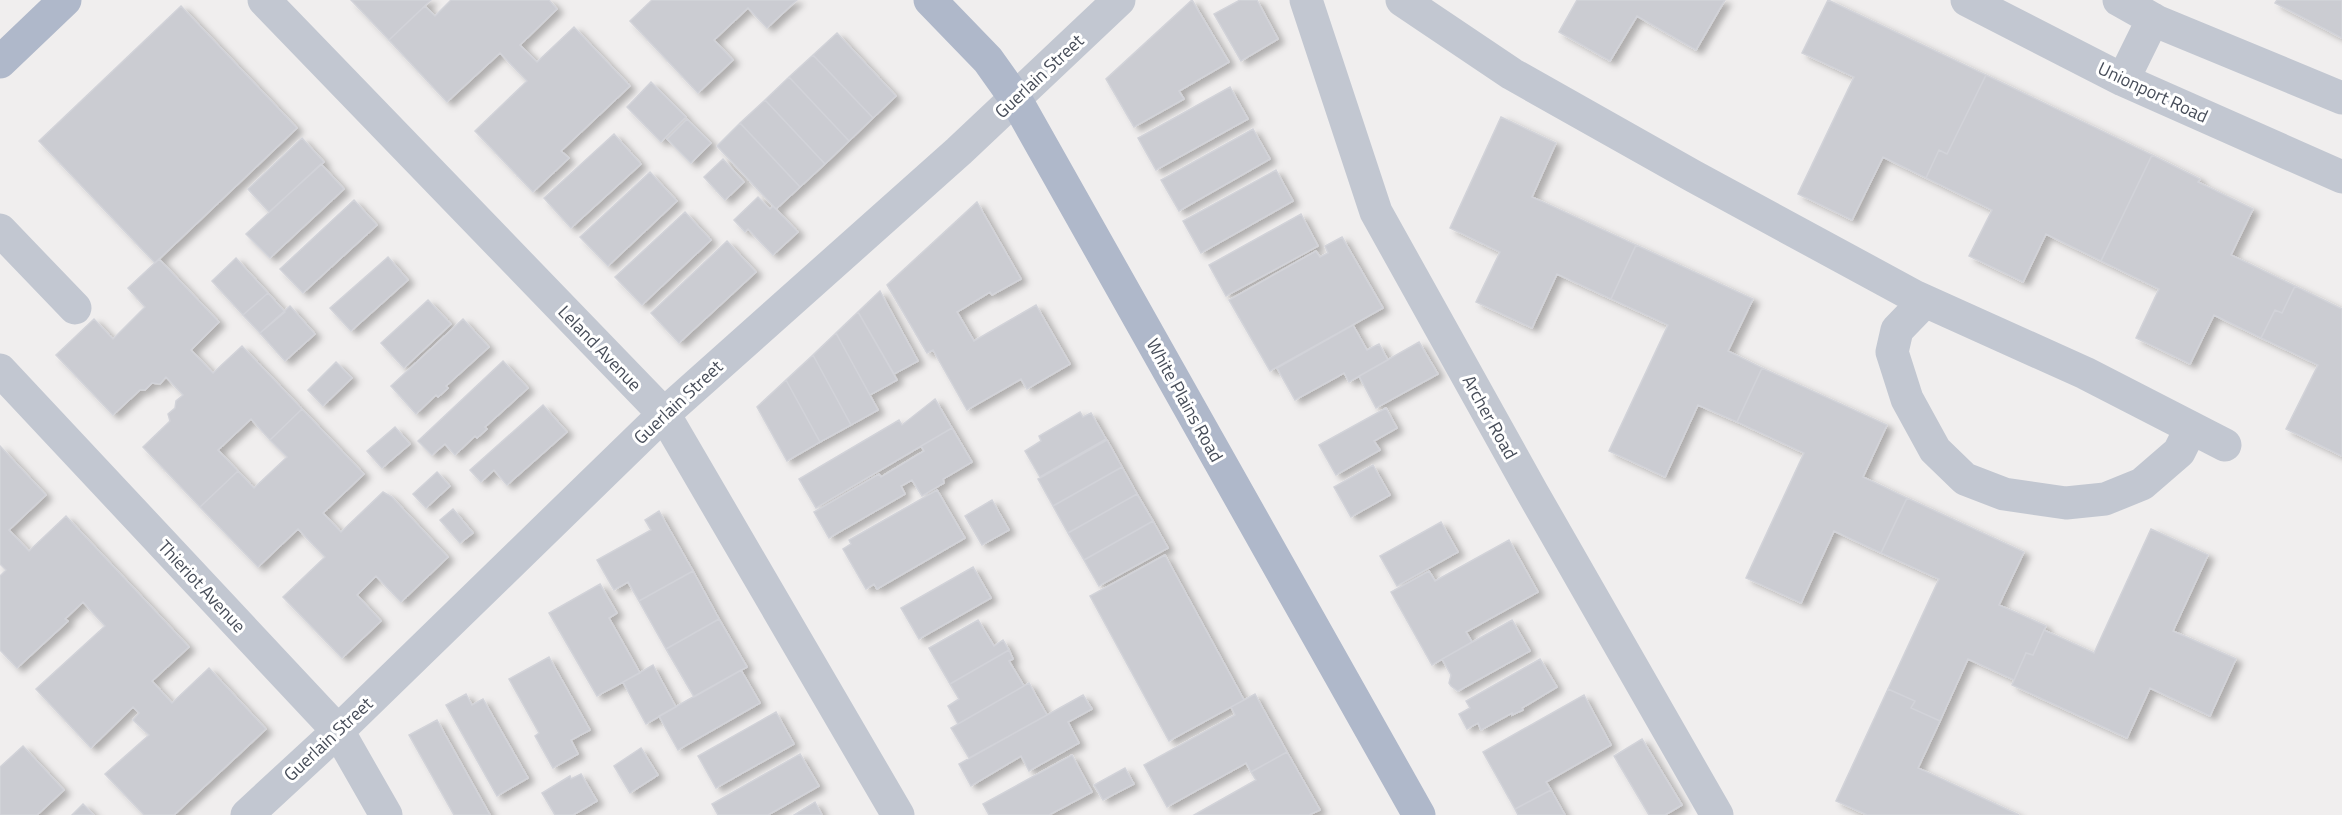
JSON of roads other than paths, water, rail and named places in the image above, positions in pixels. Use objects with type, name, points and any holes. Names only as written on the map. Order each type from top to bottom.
[{"type":"main road","points":[[0,62],[65,0]]},
{"type":"main road","name":"White Plains Road","points":[[930,0],[988,60],[1015,98],[1419,815]]},
{"type":"street","name":"Leland Avenue","points":[[264,0],[664,414],[898,815]]},
{"type":"street","name":"Guerlain Street","points":[[247,815],[338,731],[664,414],[959,151],[1119,0]]},
{"type":"street","name":"Archer Road","points":[[1306,0],[1376,212],[1532,492],[1717,815]]},
{"type":"street","points":[[1402,0],[1534,86],[1693,176],[1925,301],[2085,373],[2225,445]]},
{"type":"street","name":"Unionport Road","points":[[1967,0],[2123,80],[2342,177]]},
{"type":"street","points":[[2119,0],[2153,19],[2342,98]]},
{"type":"street","points":[[2123,80],[2153,19]]},
{"type":"street","points":[[0,230],[75,308]]},
{"type":"street","points":[[1925,301],[1897,330],[1892,352],[1907,399],[1935,450],[1965,479],[2004,494],[2066,503],[2105,499],[2142,484],[2179,452],[2191,428]]},
{"type":"street","name":"Thieriot Avenue","points":[[0,370],[338,731],[386,815]]}]
